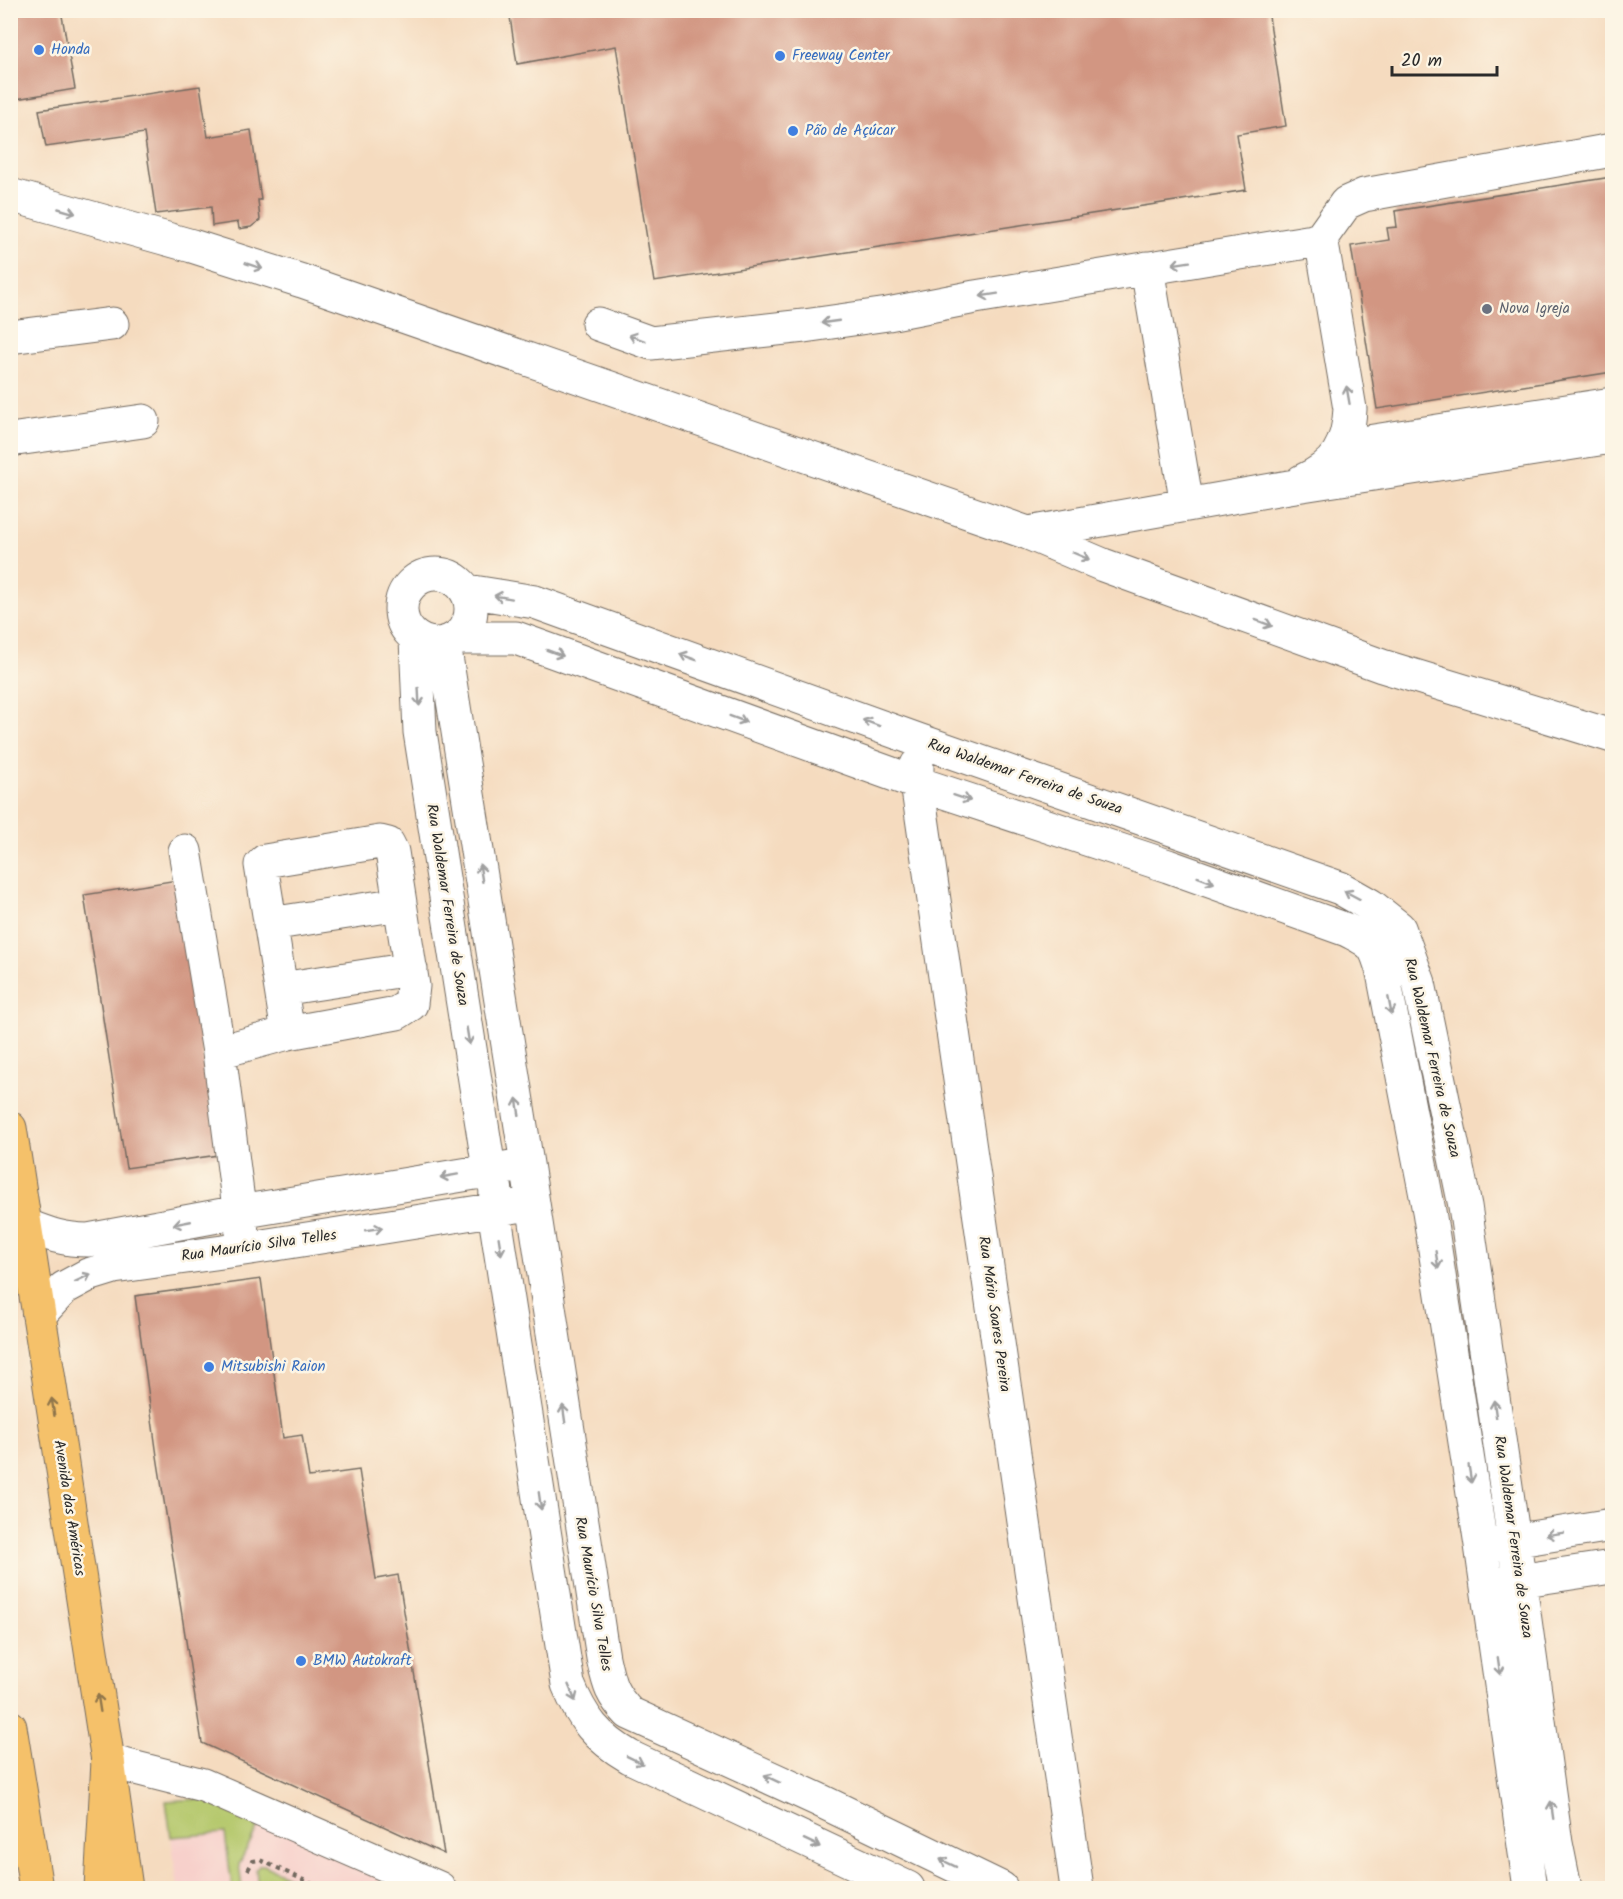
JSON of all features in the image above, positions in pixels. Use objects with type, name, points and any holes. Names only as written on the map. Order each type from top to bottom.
[{"type":"main road","name":"Avenida das Américas","points":[[10,1128],[126,1888]]},
{"type":"main road","points":[[10,1727],[36,1888]]},
{"type":"main road","points":[[101,1888],[108,1761]]},
{"type":"street","points":[[598,324],[651,343],[661,342],[888,314],[1239,254],[1321,238],[1346,203],[1364,195],[1612,150]]},
{"type":"street","points":[[10,195],[192,246],[302,281],[1028,533],[1102,566],[1382,666],[1612,736]]},
{"type":"street","points":[[1289,487],[1318,474],[1333,461],[1342,446],[1349,424],[1350,409],[1321,238]]},
{"type":"street","points":[[1147,268],[1187,505]]},
{"type":"street","points":[[10,337],[112,324]]},
{"type":"street","points":[[1342,446],[1612,404]]},
{"type":"street","points":[[10,440],[143,421]]},
{"type":"street","points":[[1028,533],[1289,487],[1612,437]]},
{"type":"street","name":"Rua Waldemar Ferreira de Souza","points":[[439,640],[407,629],[401,616],[402,601],[407,589],[417,579],[430,574],[444,574],[457,580],[466,591],[536,603],[1340,888],[1370,905],[1388,939],[1419,983],[1465,1206],[1556,1843],[1565,1888]]},
{"type":"street","points":[[439,640],[466,628],[471,616],[471,603],[466,591]]},
{"type":"street","points":[[439,640],[516,638],[916,783],[1168,866],[1347,930],[1366,939],[1388,939]]},
{"type":"street","name":"Rua Waldemar Ferreira de Souza","points":[[439,640],[488,918],[527,1164]]},
{"type":"street","name":"Rua Waldemar Ferreira de Souza","points":[[439,640],[420,732],[489,1169]]},
{"type":"street","name":"Rua Mário Soares Pereira","points":[[918,740],[916,783],[1077,1888]]},
{"type":"street","points":[[1168,866],[1178,831]]},
{"type":"street","points":[[219,1052],[288,1033],[398,1013],[411,1004],[413,986],[411,969],[392,852],[388,844],[380,842],[264,861],[261,865],[288,1033]]},
{"type":"street","points":[[185,851],[219,1052],[244,1249]]},
{"type":"street","points":[[270,924],[400,904]]},
{"type":"street","points":[[450,923],[488,918]]},
{"type":"street","name":"Rua Waldemar Ferreira de Souza","points":[[1388,939],[1386,984],[1429,1211],[1481,1545],[1530,1888]]},
{"type":"street","points":[[281,989],[411,969]]},
{"type":"street","points":[[25,1225],[55,1237],[68,1240],[88,1240],[239,1212],[527,1164]]},
{"type":"street","name":"Rua Maurício Silva Telles","points":[[527,1164],[603,1658],[615,1699]]},
{"type":"street","points":[[489,1169],[495,1180],[497,1196],[494,1210],[535,1463],[565,1669],[575,1701],[607,1744],[630,1757],[908,1888]]},
{"type":"street","name":"Rua Maurício Silva Telles","points":[[39,1315],[64,1288],[88,1275],[114,1267],[244,1249],[533,1203]]},
{"type":"street","points":[[1429,1211],[1465,1206]]},
{"type":"street","points":[[535,1463],[571,1458]]},
{"type":"street","points":[[1481,1545],[1612,1525]]},
{"type":"street","points":[[1487,1586],[1612,1567]]},
{"type":"street","points":[[590,1724],[615,1699],[629,1713],[817,1799],[1001,1888]]},
{"type":"street","points":[[108,1761],[203,1785],[439,1888]]},
{"type":"street","points":[[1525,1848],[1556,1843]]},
{"type":"path","points":[[248,1870],[253,1861],[260,1860],[321,1888]]},
{"type":"shaded area","points":[[215,1798],[409,1888],[178,1888],[166,1801]]},
{"type":"green space","points":[[215,1798],[262,1819],[239,1864],[242,1888],[232,1888],[225,1833],[171,1837],[166,1801]]},
{"type":"green space","points":[[260,1865],[314,1888],[258,1888],[256,1869]]},
{"type":"building","name":"Honda","points":[[10,10],[61,10],[75,89],[10,100]]},
{"type":"building","points":[[509,10],[1268,10],[1286,126],[1237,134],[1246,190],[654,282],[616,46],[517,64]]},
{"type":"building","points":[[200,86],[208,137],[251,130],[261,200],[258,200],[260,220],[251,227],[239,229],[238,222],[212,226],[211,207],[156,214],[144,133],[46,147],[39,110]]},
{"type":"building","name":"Nova Igreja","points":[[1612,177],[1612,372],[1377,409],[1351,246],[1389,240],[1387,228],[1397,227],[1395,211]]},
{"type":"building","points":[[177,880],[218,1155],[126,1168],[84,895]]},
{"type":"building","name":"BMW Autokraft","points":[[261,1279],[283,1438],[302,1435],[309,1477],[359,1470],[376,1579],[398,1575],[444,1854],[202,1743],[157,1456],[135,1296]]},
{"type":"place","name":"Honda","points":[[39,50]]},
{"type":"place","name":"Freeway Center","points":[[780,56]]},
{"type":"place","name":"Pão de Açúcar","points":[[793,131]]},
{"type":"place","name":"Nova Igreja","points":[[1487,309]]},
{"type":"place","name":"Mitsubishi Raion","points":[[209,1367]]},
{"type":"place","name":"BMW Autokraft","points":[[301,1661]]}]
